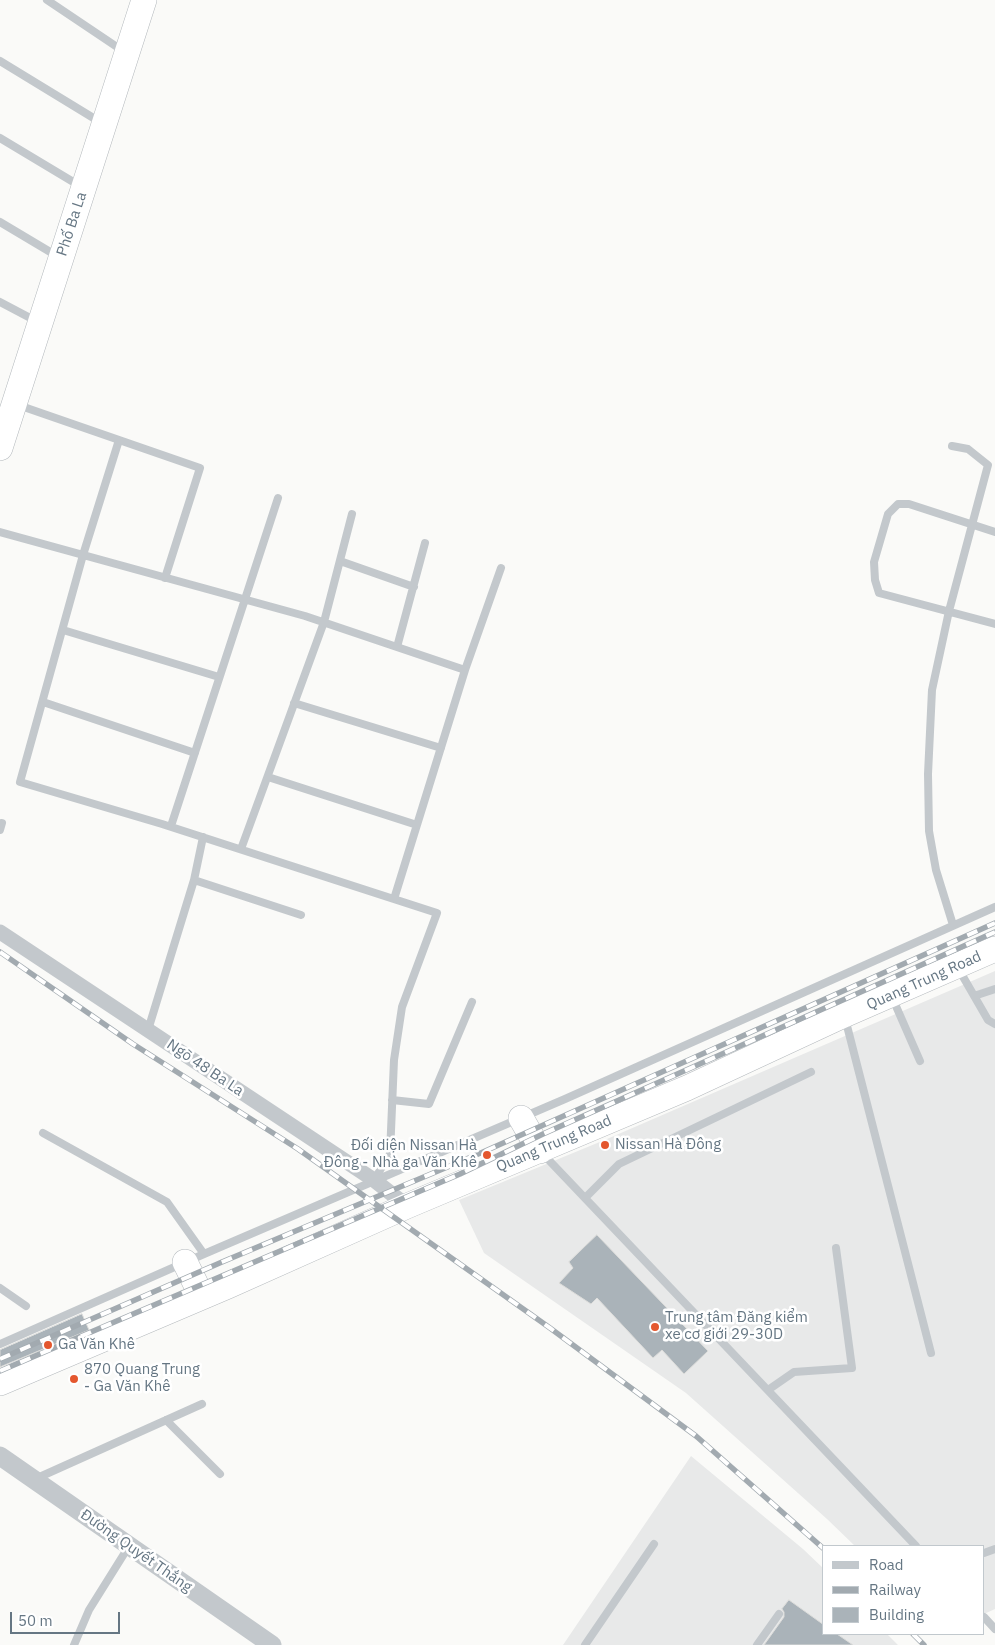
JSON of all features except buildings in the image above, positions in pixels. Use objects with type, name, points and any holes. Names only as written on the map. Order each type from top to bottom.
[{"type":"highway","name":"Phố Ba La","points":[[1,443],[144,0]]},
{"type":"highway","name":"Quang Trung Road","points":[[0,1383],[408,1206],[687,1088],[844,1015],[995,949]]},
{"type":"highway","points":[[521,1118],[540,1151]]},
{"type":"highway","points":[[195,1258],[202,1297]]},
{"type":"street","name":"Ngõ 48 Ba La","points":[[0,932],[374,1180],[408,1206]]},
{"type":"street","name":"Đường Quyết Thắng","points":[[0,1456],[272,1645]]},
{"type":"lane","points":[[47,0],[127,54]]},
{"type":"lane","points":[[0,60],[104,125]]},
{"type":"lane","points":[[0,138],[84,188]]},
{"type":"lane","points":[[0,222],[61,258]]},
{"type":"lane","points":[[0,302],[40,323]]},
{"type":"lane","points":[[14,404],[200,468],[165,578]]},
{"type":"lane","points":[[119,440],[83,555],[20,782],[171,826],[437,913],[402,1007],[394,1060],[390,1154],[374,1180]]},
{"type":"lane","points":[[952,446],[968,449],[988,465],[949,611],[932,690],[928,774],[929,831],[936,870],[953,925]]},
{"type":"lane","points":[[171,826],[278,498]]},
{"type":"lane","points":[[995,532],[909,504],[898,504],[888,514],[874,562],[875,580],[879,593],[995,624]]},
{"type":"lane","points":[[241,849],[324,622],[352,514]]},
{"type":"lane","points":[[0,532],[324,622],[465,670]]},
{"type":"lane","points":[[397,647],[425,543]]},
{"type":"lane","points":[[340,561],[414,587]]},
{"type":"lane","points":[[394,899],[465,670],[501,568]]},
{"type":"lane","points":[[63,630],[219,677]]},
{"type":"lane","points":[[43,702],[195,753]]},
{"type":"lane","points":[[294,704],[441,748]]},
{"type":"lane","points":[[268,777],[417,825]]},
{"type":"lane","points":[[148,1030],[194,880],[203,837]]},
{"type":"lane","points":[[194,880],[301,915]]},
{"type":"lane","points":[[0,1344],[374,1180],[521,1118],[995,907]]},
{"type":"lane","points":[[957,966],[988,1020],[995,1024]]},
{"type":"lane","points":[[974,996],[995,989]]},
{"type":"lane","points":[[892,995],[920,1061]]},
{"type":"lane","points":[[392,1100],[429,1104],[472,1002]]},
{"type":"lane","points":[[844,1015],[931,1353]]},
{"type":"lane","points":[[585,1198],[619,1164],[811,1072]]},
{"type":"lane","points":[[43,1133],[167,1202],[195,1258]]},
{"type":"lane","points":[[540,1151],[915,1545]]},
{"type":"lane","points":[[768,1390],[794,1372],[852,1368],[836,1248]]},
{"type":"lane","points":[[0,1288],[26,1306]]},
{"type":"lane","points":[[33,1480],[202,1404]]},
{"type":"lane","points":[[166,1420],[220,1474]]},
{"type":"lane","points":[[585,1645],[654,1544]]},
{"type":"lane","points":[[74,1645],[89,1610],[129,1546]]},
{"type":"lane","points":[[757,1645],[779,1614]]},
{"type":"lane","points":[[985,1618],[995,1629]]},
{"type":"shaded area","points":[[995,971],[995,1609],[985,1614],[985,1545],[854,1545],[686,1393],[484,1253],[459,1200],[607,1139]]},
{"type":"shaded area","points":[[691,1456],[803,1549],[822,1567],[822,1635],[888,1635],[898,1645],[563,1645]]},
{"type":"railway","points":[[0,1359],[222,1262],[483,1152],[995,923]]},
{"type":"railway","points":[[0,1371],[460,1174],[543,1134],[995,932]]},
{"type":"railway","points":[[0,952],[133,1044],[298,1149],[550,1328],[696,1436],[822,1547]]},
{"type":"railway","points":[[914,1635],[924,1645]]},
{"type":"place","name":"Nissan Hà Đông","points":[[605,1145]]},
{"type":"place","name":"Đối diện Nissan Hà Đông - Nhà ga Văn Khê","points":[[487,1155]]},
{"type":"place","name":"Trung tâm Đăng kiểm xe cơ giới 29-30D","points":[[655,1327]]},
{"type":"place","name":"Ga Văn Khê","points":[[48,1345]]},
{"type":"place","name":"870 Quang Trung - Ga Văn Khê","points":[[74,1379]]}]
